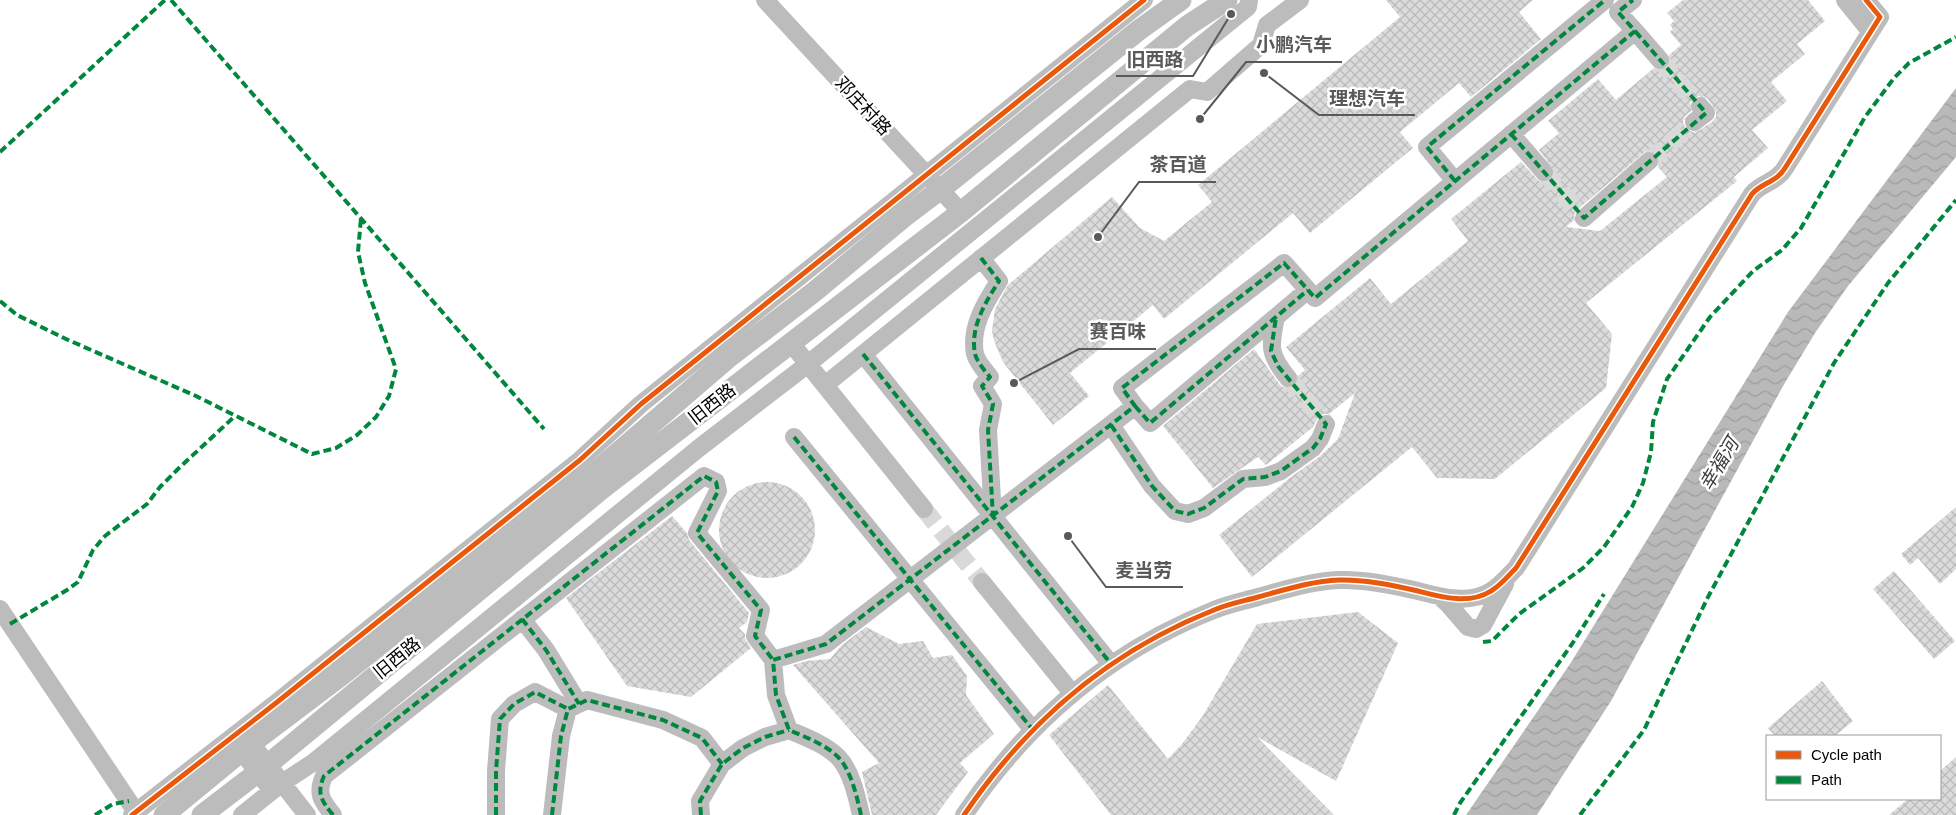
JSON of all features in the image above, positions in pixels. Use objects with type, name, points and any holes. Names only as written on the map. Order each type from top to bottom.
[{"type":"main road","name":"旧西路","points":[[164,815],[242,740],[359,662],[592,474],[728,358],[814,292],[904,216],[941,189],[1138,30],[1181,0]]},
{"type":"main road","name":"旧西路","points":[[202,815],[263,768],[603,488],[961,212],[1187,26],[1227,0]]},
{"type":"street","name":"邓庄村路","points":[[765,0],[927,173],[961,212]]},
{"type":"street","points":[[0,609],[135,814],[242,740],[580,460],[641,404],[1144,0]]},
{"type":"street","points":[[242,815],[277,787],[314,762],[699,448],[808,364],[1248,7],[1249,0]]},
{"type":"street","points":[[825,385],[1190,89],[1207,92],[1261,45],[1267,25],[1300,0]]},
{"type":"street","points":[[1455,181],[1427,147],[1605,0]]},
{"type":"street","points":[[1633,0],[1614,6],[1660,60]]},
{"type":"street","points":[[1845,0],[1870,32]]},
{"type":"street","points":[[964,815],[981,790],[1033,730],[1072,693],[1111,664],[1168,631],[1216,609],[1303,586],[1339,580],[1380,584],[1440,597],[1462,599],[1490,592],[1510,574],[1516,568],[1752,194],[1757,188],[1781,175],[1880,17],[1866,0]]},
{"type":"street","points":[[1308,290],[1150,423],[1122,388],[1284,263],[1308,290],[1314,298],[1635,31]]},
{"type":"street","points":[[1694,122],[1706,112],[1700,106]]},
{"type":"street","points":[[1511,134],[1544,172]]},
{"type":"street","points":[[1584,218],[1649,162]]},
{"type":"street","points":[[981,258],[999,281],[984,305],[975,329],[976,355],[990,377],[982,386],[993,404],[988,430],[993,517]]},
{"type":"street","points":[[1276,317],[1271,351],[1278,366],[1288,378]]},
{"type":"street","points":[[791,343],[924,509]]},
{"type":"street","points":[[863,354],[1111,664]]},
{"type":"street","points":[[774,660],[826,644],[1136,406]]},
{"type":"street","points":[[1110,426],[1152,486],[1175,511],[1188,514],[1204,508],[1243,479],[1265,477],[1281,471],[1313,448],[1326,424]]},
{"type":"street","points":[[794,436],[1033,730]]},
{"type":"street","points":[[333,815],[320,796],[319,787],[324,776],[704,476],[716,482],[718,491],[697,533],[761,610],[755,636],[774,660],[776,695],[789,730]]},
{"type":"street","points":[[1440,597],[1468,627],[1476,629],[1483,625],[1510,574]]},
{"type":"street","points":[[982,582],[1072,693]]},
{"type":"street","points":[[522,619],[546,650],[574,706]]},
{"type":"street","points":[[496,815],[496,771],[500,719],[514,704],[535,692],[574,706]]},
{"type":"street","points":[[552,815],[562,736],[574,706],[587,700],[663,720],[702,738],[722,764]]},
{"type":"street","points":[[701,815],[700,801],[722,764],[742,748],[765,736],[789,730],[814,741],[838,757],[856,789],[861,815]]},
{"type":"street","points":[[242,740],[277,787],[292,815]]},
{"type":"street","points":[[277,787],[306,815]]},
{"type":"water","name":"幸福河","points":[[1956,88],[1956,157],[1848,286],[1815,333],[1783,386],[1611,701],[1537,815],[1466,815],[1570,664],[1788,312]]},
{"type":"building","points":[[1386,0],[1533,0],[1519,12],[1541,39],[1471,97],[1459,83],[1400,132],[1413,148],[1310,233],[1293,213],[1164,319],[1153,305],[1070,373],[1089,396],[1053,425],[1003,362],[994,341],[992,331],[995,309],[1008,285],[1112,197],[1140,228],[1164,241],[1212,202],[1198,185],[1400,17]]},
{"type":"building","points":[[1683,0],[1808,0],[1825,21],[1797,44],[1805,54],[1771,82],[1787,101],[1752,130],[1768,148],[1734,177],[1737,181],[1586,303],[1612,334],[1606,388],[1495,479],[1437,478],[1412,447],[1252,577],[1219,535],[1319,457],[1338,439],[1355,393],[1329,414],[1319,416],[1313,427],[1266,465],[1258,457],[1213,488],[1163,426],[1254,349],[1280,385],[1284,388],[1294,387],[1298,382],[1298,376],[1305,370],[1286,347],[1370,278],[1391,304],[1468,241],[1451,219],[1521,162],[1540,182],[1551,180],[1554,176],[1554,170],[1539,150],[1559,133],[1548,121],[1598,79],[1616,100],[1654,68],[1662,70],[1667,68],[1670,63],[1669,55],[1681,45],[1670,32],[1673,29],[1670,25],[1674,21],[1667,13]],"holes":[[[1698,96],[1708,99],[1716,112],[1716,117],[1712,122],[1695,133],[1686,129],[1683,123],[1684,117],[1691,111],[1690,102]],[[1646,151],[1652,151],[1657,154],[1659,159],[1658,167],[1667,177],[1600,231],[1566,227],[1574,220],[1577,210]]]},
{"type":"building","points":[[767,482],[785,485],[801,496],[812,512],[815,530],[812,548],[801,564],[785,575],[767,578],[749,575],[733,564],[722,548],[719,530],[722,512],[733,496],[749,485]]},
{"type":"building","points":[[1956,507],[1956,569],[1940,584],[1918,558],[1910,565],[1901,554]]},
{"type":"building","points":[[672,516],[687,533],[689,540],[749,613],[747,622],[739,628],[745,634],[745,639],[751,648],[691,697],[627,686],[566,598]]},
{"type":"building","points":[[1894,571],[1955,641],[1934,659],[1873,589]]},
{"type":"building","points":[[1358,612],[1398,643],[1336,781],[1257,737],[1334,815],[1111,815],[1049,735],[1108,685],[1168,759],[1202,717],[1257,624]]},
{"type":"building","points":[[866,627],[899,644],[923,641],[933,658],[952,655],[967,676],[966,695],[994,734],[960,763],[968,772],[936,815],[872,815],[862,772],[879,763],[793,665],[806,661],[830,659],[842,645]]},
{"type":"building","points":[[1822,681],[1853,721],[1836,735],[1774,735],[1768,728]]},
{"type":"building","points":[[1956,757],[1956,815],[1889,815],[1907,800],[1941,800],[1941,770]]},
{"type":"tunnel","points":[[1660,60],[1700,106]]},
{"type":"tunnel","points":[[1649,161],[1694,122]]},
{"type":"tunnel","points":[[1544,172],[1584,218]]},
{"type":"tunnel","points":[[1288,378],[1326,424]]},
{"type":"tunnel","points":[[924,509],[982,582]]},
{"type":"marked path","points":[[0,152],[165,0]]},
{"type":"marked path","points":[[171,0],[544,429]]},
{"type":"marked path","points":[[1455,181],[1427,147],[1605,0]]},
{"type":"marked path","points":[[861,815],[850,776],[843,762],[833,752],[789,730],[776,695],[773,660],[826,644],[1135,406],[1122,388],[1284,263],[1315,298],[1635,31],[1618,12],[1633,0]]},
{"type":"marked path","points":[[1511,134],[1584,218],[1706,113],[1635,31]]},
{"type":"marked path","points":[[1483,642],[1492,641],[1519,614],[1583,568],[1604,547],[1632,507],[1643,483],[1651,452],[1653,422],[1667,379],[1710,317],[1753,271],[1782,250],[1801,228],[1865,117],[1894,78],[1909,63],[1956,37]]},
{"type":"marked path","points":[[1580,815],[1644,730],[1708,597],[1834,363],[1888,283],[1956,200]]},
{"type":"marked path","points":[[0,301],[17,315],[66,339],[196,396],[312,454],[336,448],[357,435],[376,417],[389,396],[396,369],[365,283],[358,252],[361,218]]},
{"type":"marked path","points":[[981,258],[999,281],[980,316],[974,344],[977,360],[990,377],[982,386],[993,404],[988,430],[993,517]]},
{"type":"marked path","points":[[1135,406],[1150,423],[1308,290]]},
{"type":"marked path","points":[[1111,425],[1152,486],[1175,511],[1188,514],[1204,508],[1243,479],[1265,477],[1281,471],[1313,448],[1320,439],[1326,424],[1278,366],[1271,351],[1276,317]]},
{"type":"marked path","points":[[863,354],[1111,664]]},
{"type":"marked path","points":[[10,624],[78,582],[93,550],[105,536],[147,504],[160,487],[235,416]]},
{"type":"marked path","points":[[794,437],[1033,730]]},
{"type":"marked path","points":[[333,815],[320,793],[324,776],[704,476],[716,482],[718,491],[697,533],[761,610],[755,636],[773,660]]},
{"type":"marked path","points":[[1454,815],[1460,803],[1572,644],[1604,594]]},
{"type":"marked path","points":[[522,619],[546,650],[579,704]]},
{"type":"marked path","points":[[496,815],[496,771],[500,719],[514,704],[535,692],[568,709]]},
{"type":"marked path","points":[[552,815],[561,736],[568,709],[587,700],[663,720],[702,738],[722,764]]},
{"type":"marked path","points":[[701,815],[700,801],[722,764],[743,748],[765,737],[789,730]]},
{"type":"marked path","points":[[95,815],[113,804],[129,801]]},
{"type":"cycle path","points":[[132,815],[276,703],[580,460],[641,404],[1144,0]]},
{"type":"cycle path","points":[[964,815],[1015,749],[1043,720],[1074,693],[1106,668],[1140,646],[1214,610],[1288,589],[1329,581],[1369,581],[1455,599],[1474,598],[1491,591],[1501,583],[1516,568],[1752,194],[1782,173],[1880,17],[1866,0]]},
{"type":"place","name":"旧西路","points":[[1231,14]]},
{"type":"place","name":"理想汽车","points":[[1264,73]]},
{"type":"place","name":"小鹏汽车","points":[[1200,119]]},
{"type":"place","name":"茶百道","points":[[1098,237]]},
{"type":"place","name":"赛百味","points":[[1014,383]]},
{"type":"place","name":"麦当劳","points":[[1068,536]]}]
